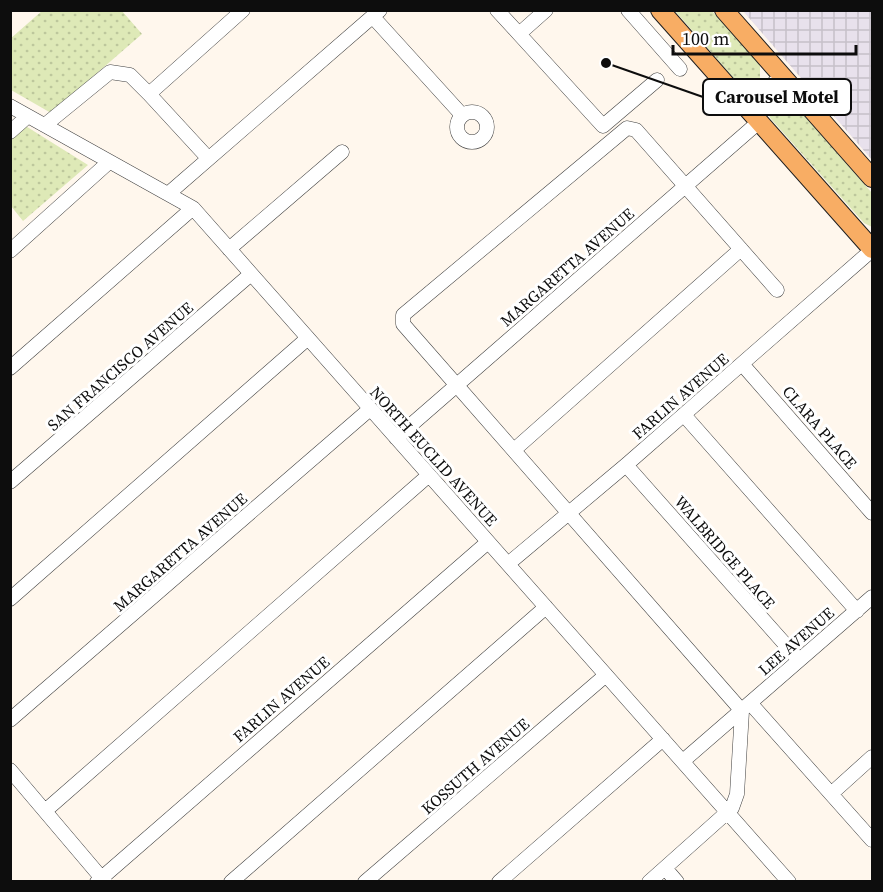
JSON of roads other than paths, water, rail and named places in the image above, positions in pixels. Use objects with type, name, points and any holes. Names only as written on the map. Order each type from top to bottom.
[{"type":"main road","points":[[660,10],[873,249]]},
{"type":"main road","points":[[724,10],[873,178]]},
{"type":"street","points":[[149,94],[243,10]]},
{"type":"street","points":[[497,10],[603,126],[657,80]]},
{"type":"street","points":[[519,34],[546,10]]},
{"type":"street","points":[[628,10],[680,69]]},
{"type":"street","points":[[168,194],[377,14],[462,115]]},
{"type":"street","points":[[656,42],[674,26]]},
{"type":"street","points":[[45,125],[110,72],[130,75],[208,158]]},
{"type":"street","points":[[746,107],[782,76]]},
{"type":"street","name":"NORTH EUCLID AVENUE","points":[[10,106],[193,208],[789,882]]},
{"type":"street","points":[[10,132],[28,116]]},
{"type":"street","name":"MARGARETTA AVENUE","points":[[396,438],[760,121]]},
{"type":"street","points":[[777,290],[636,130],[627,128],[403,315],[403,324],[569,514],[873,840]]},
{"type":"street","points":[[228,249],[342,152]]},
{"type":"street","points":[[10,251],[109,162]]},
{"type":"street","points":[[10,368],[193,208]]},
{"type":"street","points":[[514,450],[741,249]]},
{"type":"street","name":"FARLIN AVENUE","points":[[508,564],[627,465],[873,249]]},
{"type":"street","name":"SAN FRANCISCO AVENUE","points":[[10,482],[251,274]]},
{"type":"street","points":[[10,599],[308,339]]},
{"type":"street","name":"CLARA PLACE","points":[[742,364],[873,513]]},
{"type":"street","name":"MARGARETTA AVENUE","points":[[10,720],[370,409]]},
{"type":"street","points":[[684,415],[856,611]]},
{"type":"street","name":"WALBRIDGE PLACE","points":[[627,465],[799,660]]},
{"type":"street","points":[[45,811],[429,475]]},
{"type":"street","name":"FARLIN AVENUE","points":[[101,880],[488,542]]},
{"type":"street","name":"LEE AVENUE","points":[[682,761],[873,597]]},
{"type":"street","points":[[231,882],[546,607]]},
{"type":"street","name":"KOSSUTH AVENUE","points":[[365,882],[606,675]]},
{"type":"street","points":[[649,882],[729,814],[737,794],[747,707]]},
{"type":"street","points":[[499,882],[663,739]]},
{"type":"street","points":[[831,794],[873,757]]},
{"type":"street","points":[[10,770],[101,880]]},
{"type":"street","points":[[665,868],[677,882]]},
{"type":"place","name":"Carousel Motel","points":[[606,63]]}]
